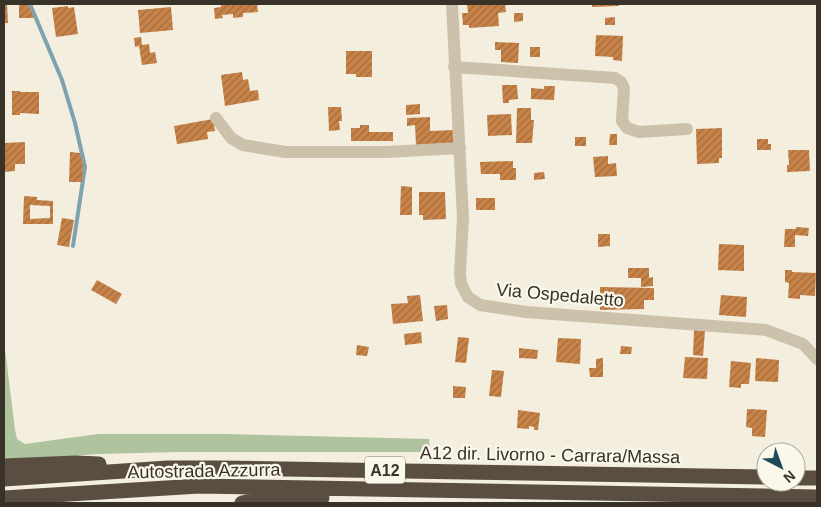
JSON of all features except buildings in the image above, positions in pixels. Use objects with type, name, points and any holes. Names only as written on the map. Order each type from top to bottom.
[{"type":"highway","points":[[4,466],[76,463],[168,468]]},
{"type":"highway","name":"A12 dir. Livorno - Carrara/Massa","points":[[4,479],[168,468],[756,477]]},
{"type":"highway","name":"Autostrada Azzurra","points":[[4,498],[199,486],[405,490]]},
{"type":"highway","points":[[242,503],[344,497],[405,490]]},
{"type":"highway","name":"A12","points":[[405,490],[817,498]]},
{"type":"street","name":"Via Ospedaletto","points":[[452,4],[463,218],[460,273],[461,284],[468,297],[480,305],[526,312],[766,330],[803,344],[817,359]]},
{"type":"street","points":[[454,68],[615,78],[621,82],[624,88],[622,121],[627,128],[639,132],[687,129]]},
{"type":"street","points":[[216,118],[231,138],[243,145],[285,152],[386,152],[460,148]]},
{"type":"green space","points":[[4,341],[15,430],[17,439],[25,444],[98,434],[225,434],[429,439],[430,452],[178,452],[98,454],[4,461]]},
{"type":"waterway","points":[[30,4],[62,80],[75,123],[85,167],[73,246]]}]
